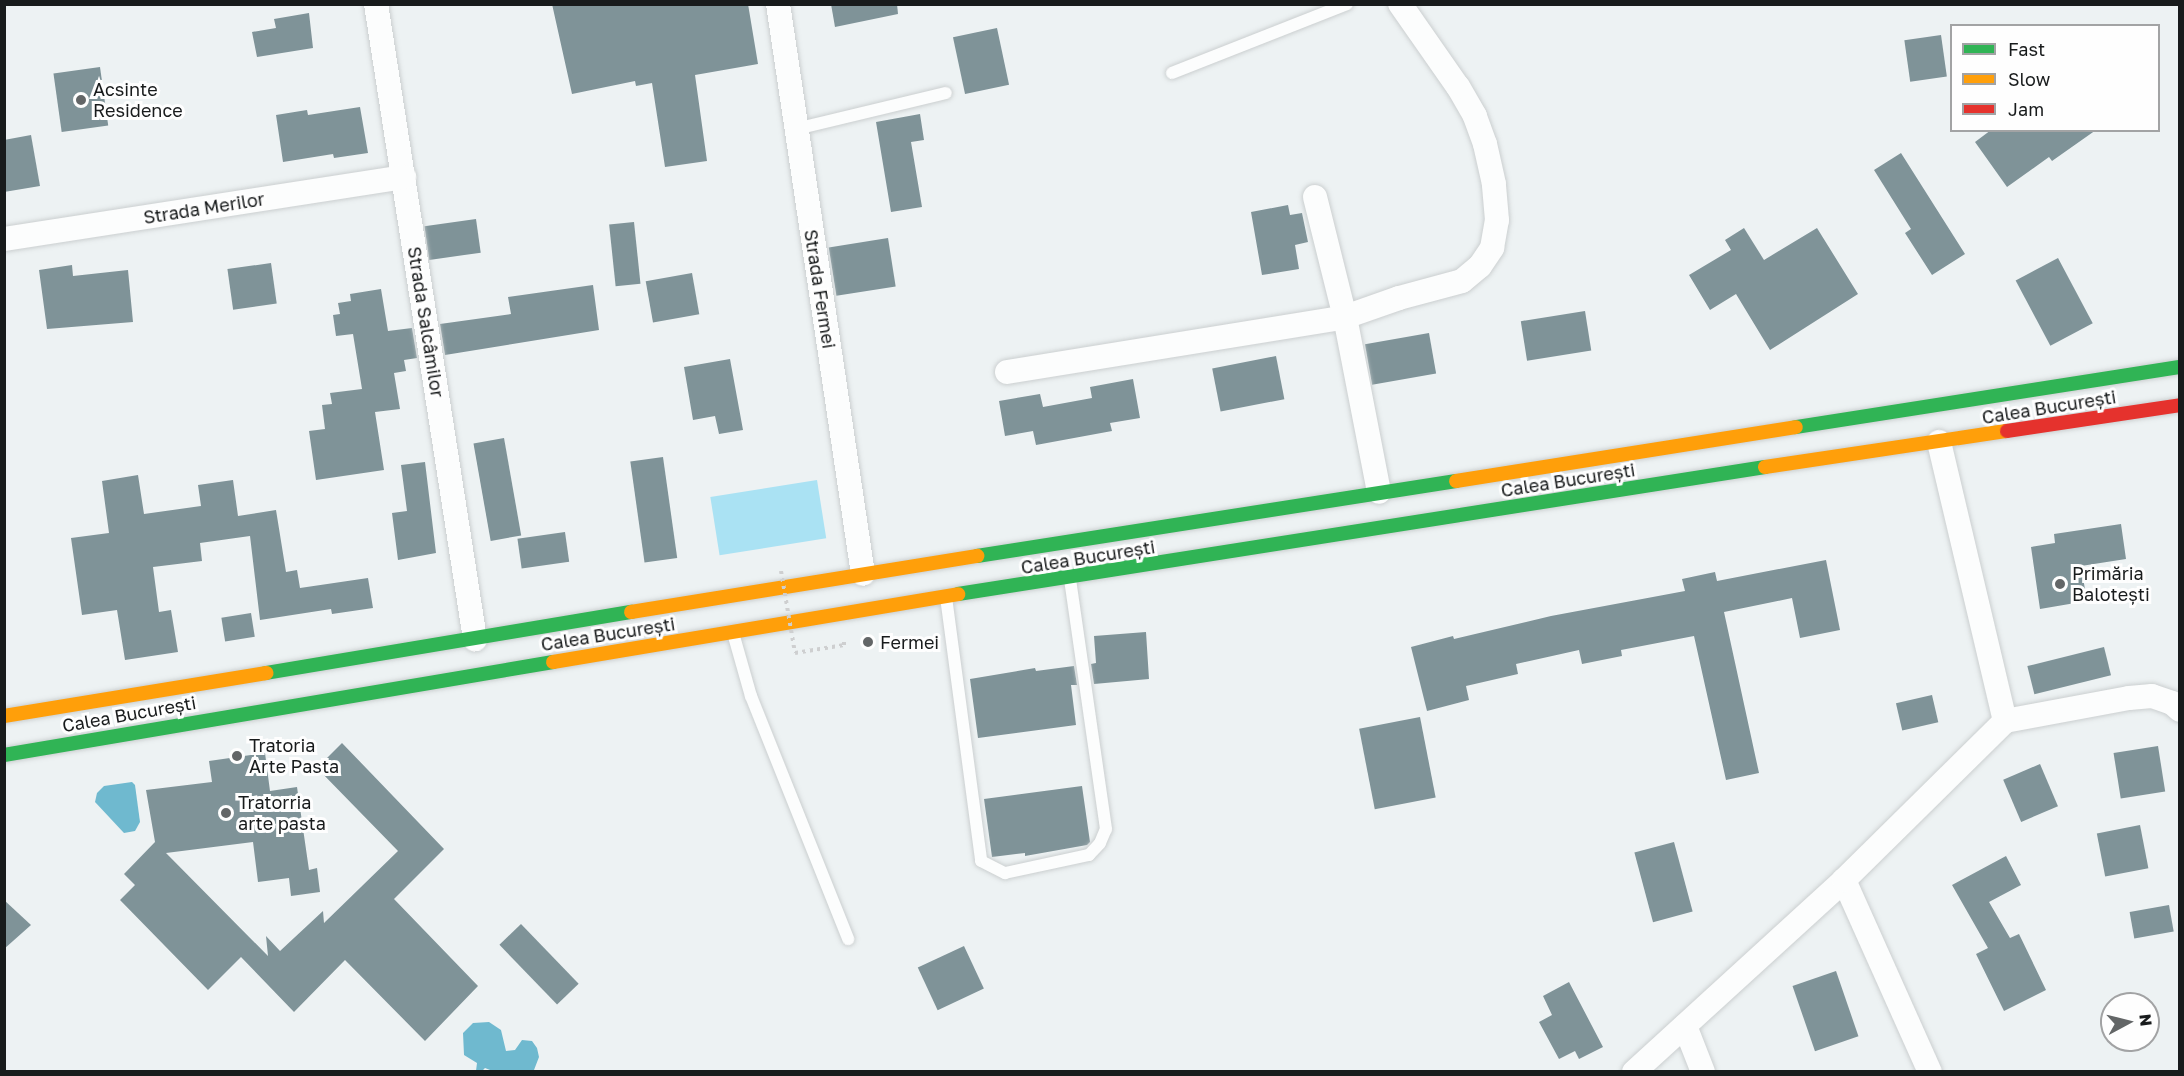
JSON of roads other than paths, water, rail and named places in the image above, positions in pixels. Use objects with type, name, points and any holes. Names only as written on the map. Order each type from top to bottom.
[{"type":"highway","name":"Calea București","points":[[4,716],[863,574],[2180,367]]},
{"type":"highway","name":"Calea București","points":[[4,755],[946,597],[1710,475],[2180,405]]},
{"type":"street","name":"Strada Salcâmilor","points":[[376,4],[475,639]]},
{"type":"street","name":"Strada Fermei","points":[[778,4],[863,574]]},
{"type":"street","points":[[1007,372],[1345,317],[1399,298],[1462,281],[1480,266],[1492,248],[1497,220],[1492,174],[1475,116],[1400,4]]},
{"type":"street","name":"Strada Merilor","points":[[4,239],[404,177]]},
{"type":"street","points":[[1315,197],[1345,317],[1379,492]]},
{"type":"street","points":[[1939,442],[2005,721]]},
{"type":"street","points":[[1634,1071],[1844,880],[2005,721],[2129,698],[2152,696],[2172,703],[2180,710]]},
{"type":"street","points":[[1844,880],[1930,1071]]},
{"type":"street","points":[[1685,1026],[1703,1071]]},
{"type":"lane","points":[[1172,73],[1347,4]]},
{"type":"lane","points":[[796,129],[946,93]]},
{"type":"lane","points":[[946,597],[981,861],[1005,873],[1089,855],[1100,843],[1106,829],[1070,578]]},
{"type":"lane","points":[[732,632],[751,696],[848,939]]},
{"type":"place","name":"Acsinte Residence","points":[[81,100]]},
{"type":"place","name":"Primăria Balotești","points":[[2060,584]]},
{"type":"place","name":"Fermei","points":[[868,642]]},
{"type":"place","name":"Tratoria Arte Pasta","points":[[237,756]]},
{"type":"place","name":"Tratorria arte pasta","points":[[226,813]]}]
